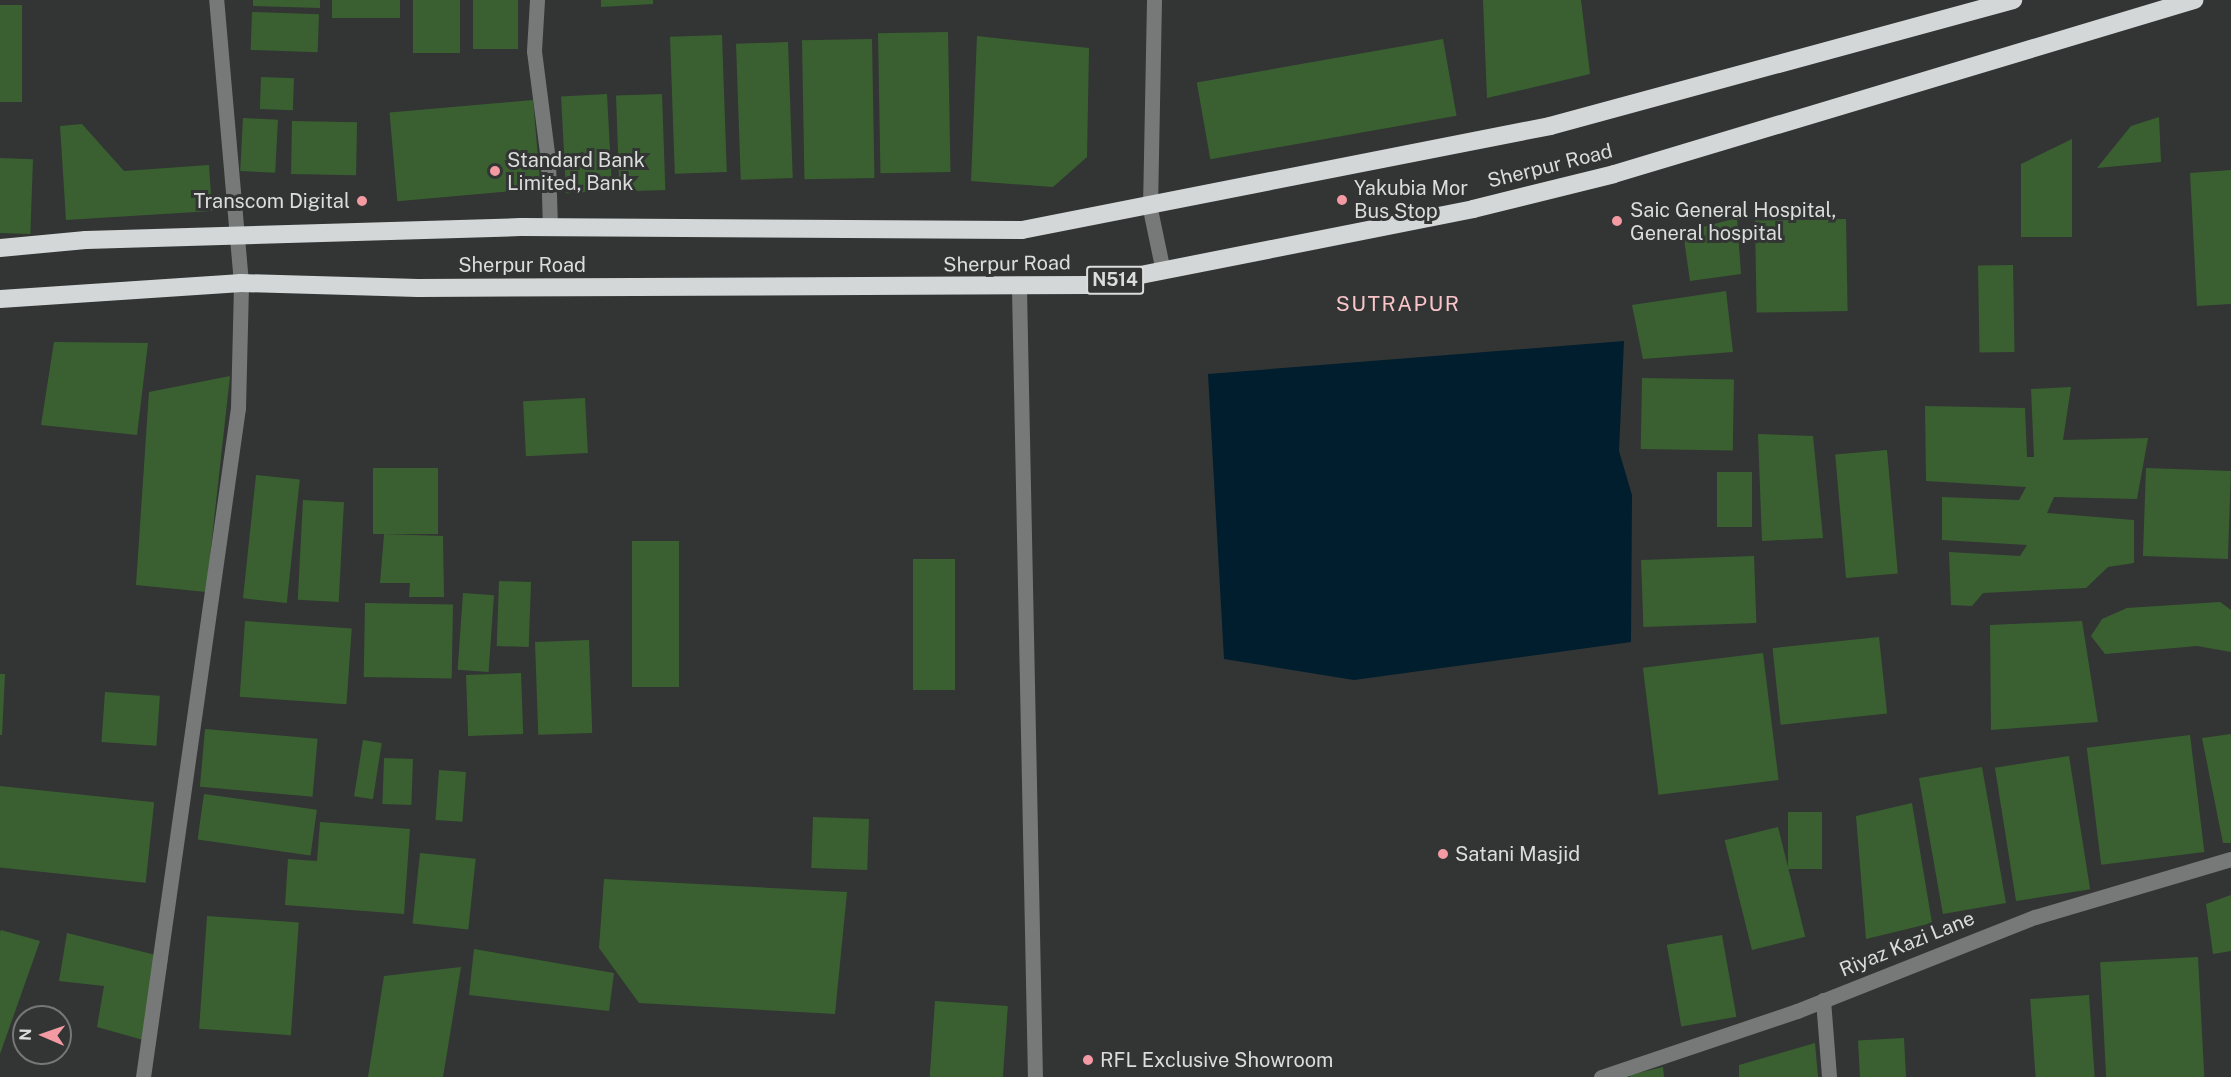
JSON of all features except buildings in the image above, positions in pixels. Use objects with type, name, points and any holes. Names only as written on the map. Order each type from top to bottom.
[{"type":"highway","name":"Sherpur Road","points":[[0,248],[236,235],[550,228],[1022,230],[1150,208],[1550,126],[2013,0]]},
{"type":"highway","name":"Sherpur Road","points":[[0,299],[241,282],[1019,289],[1090,285],[1473,209],[1614,174],[2194,0]]},
{"type":"street","points":[[143,1077],[238,408],[241,282],[216,0]]},
{"type":"street","points":[[537,0],[534,51],[548,161],[550,228]]},
{"type":"street","points":[[1154,0],[1150,208],[1163,271]]},
{"type":"street","points":[[1019,289],[1035,1077]]},
{"type":"street","name":"Riyaz Kazi Lane","points":[[1601,1077],[1823,1000],[2035,917],[2231,859]]},
{"type":"street","points":[[1823,1000],[1829,1077]]},
{"type":"water","points":[[1624,341],[1619,451],[1632,495],[1631,642],[1354,680],[1224,659],[1208,374]]},
{"type":"place","name":"Standard Bank Limited, Bank","points":[[495,171]]},
{"type":"place","name":"Yakubia Mor Bus Stop","points":[[1342,200]]},
{"type":"place","name":"Transcom Digital","points":[[362,201]]},
{"type":"place","name":"Saic General Hospital, General hospital","points":[[1617,221]]},
{"type":"place","name":"Satani Masjid","points":[[1443,854]]},
{"type":"place","name":"RFL Exclusive Showroom","points":[[1088,1060]]},
{"type":"district","name":"SUTRAPUR","points":[[1398,304]]}]
